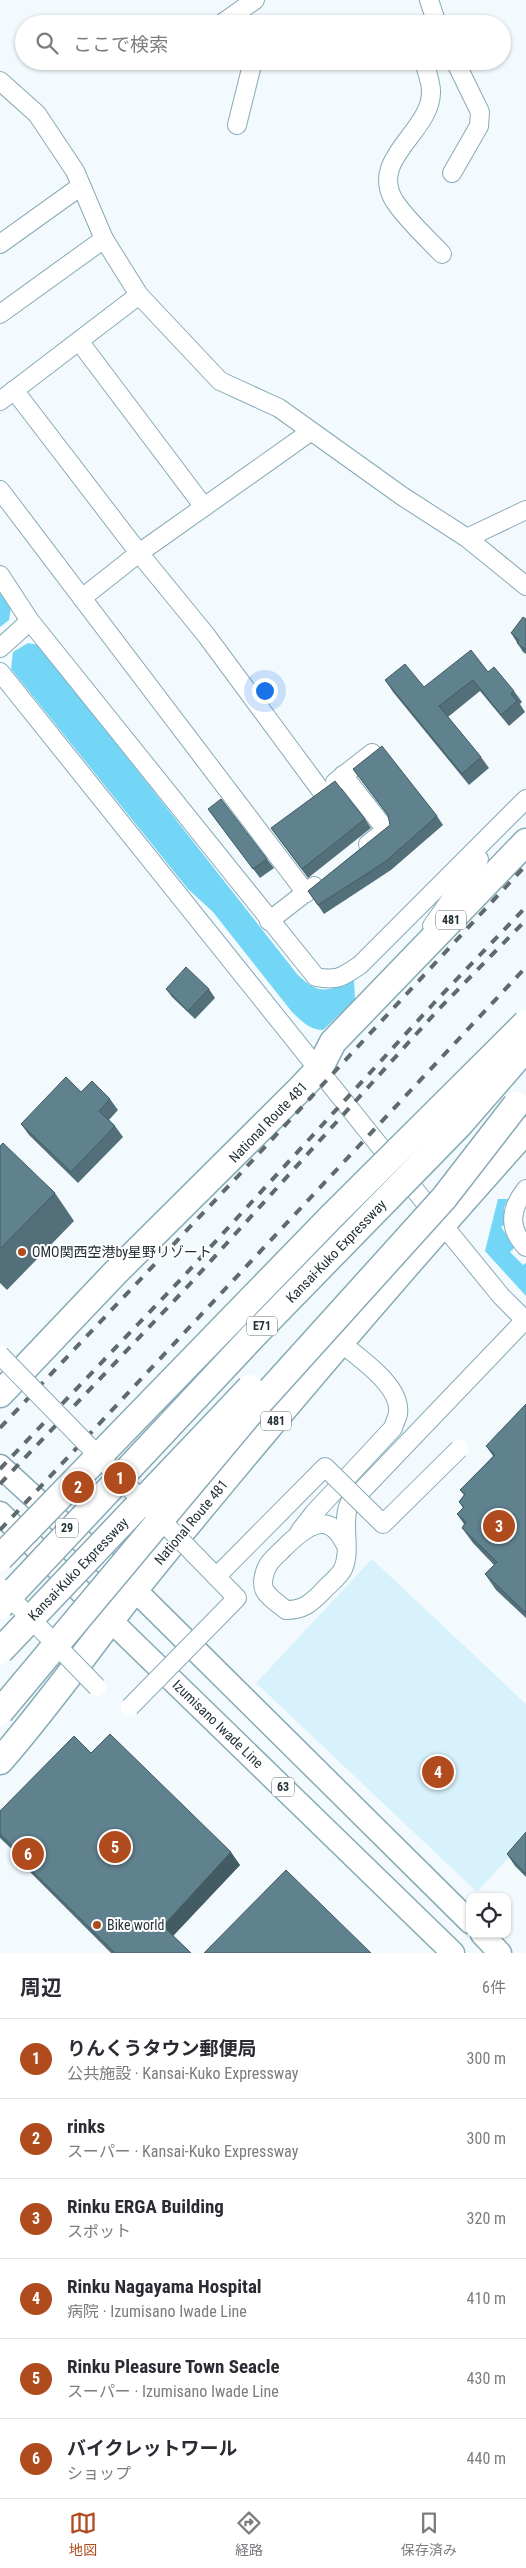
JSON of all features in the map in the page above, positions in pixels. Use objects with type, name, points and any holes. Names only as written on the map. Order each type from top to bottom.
[{"type":"highway","name":"National Route 481","points":[[0,1394],[115,1273],[249,1142],[319,1069],[333,1042],[526,842]]},
{"type":"highway","points":[[0,1558],[256,1293],[526,1023]]},
{"type":"highway","name":"Kansai-Kuko Expressway","points":[[0,1606],[255,1334],[459,1126],[526,1048]]},
{"type":"highway","points":[[0,1712],[249,1414],[444,1198],[521,1099]]},
{"type":"highway","name":"Kansai-Kuko Expressway","points":[[0,1651],[521,1099]]},
{"type":"highway","name":"National Route 481","points":[[113,1620],[135,1590],[341,1343],[526,1130]]},
{"type":"highway","name":"481","points":[[0,1761],[40,1715],[113,1620]]},
{"type":"main road","name":"29","points":[[0,1466],[135,1590]]},
{"type":"main road","name":"Izumisano Iwade Line","points":[[0,1513],[113,1620],[453,1953]]},
{"type":"main road","points":[[135,1590],[466,1918]]},
{"type":"main road","points":[[486,1938],[500,1953]]},
{"type":"street","points":[[234,15],[255,0]]},
{"type":"street","points":[[237,125],[250,70]]},
{"type":"street","points":[[426,70],[432,92],[424,116],[398,152],[390,170],[389,186],[395,202],[442,254]]},
{"type":"street","points":[[452,174],[479,126],[480,112],[459,70]]},
{"type":"street","points":[[0,81],[37,114],[75,171],[104,238],[139,295],[220,381],[278,408],[310,432],[467,538],[526,586]]},
{"type":"street","points":[[0,244],[81,186]]},
{"type":"street","points":[[0,314],[104,238]]},
{"type":"street","points":[[0,401],[139,295]]},
{"type":"street","points":[[79,341],[204,507]]},
{"type":"street","points":[[14,390],[139,553],[206,635],[322,792]]},
{"type":"street","points":[[82,598],[139,553],[310,432]]},
{"type":"street","points":[[0,490],[306,893]]},
{"type":"street","points":[[467,538],[526,510]]},
{"type":"street","points":[[0,575],[30,621],[269,921],[316,977],[332,980],[344,976],[360,965],[526,799]]},
{"type":"street","points":[[0,648],[30,621]]},
{"type":"street","points":[[0,672],[443,1225],[501,1296],[526,1320],[350,1504],[346,1513],[342,1570],[309,1605],[298,1610],[286,1610],[265,1591],[263,1578],[268,1565],[393,1428],[398,1414],[397,1399],[390,1386],[341,1343]]},
{"type":"street","points":[[307,803],[372,753]]},
{"type":"street","points":[[343,775],[386,830],[357,853]]},
{"type":"street","points":[[262,835],[277,824]]},
{"type":"street","points":[[409,963],[433,924],[487,848],[496,831]]},
{"type":"street","points":[[269,921],[328,876]]},
{"type":"street","points":[[526,1189],[516,1203],[513,1221],[520,1240],[526,1247]]},
{"type":"street","points":[[0,1355],[237,1598],[130,1707]]},
{"type":"street","points":[[217,1576],[325,1467],[383,1524],[459,1449]]},
{"type":"street","points":[[298,1533],[312,1524],[323,1525],[335,1530],[345,1544]]},
{"type":"street","points":[[0,1586],[97,1687]]},
{"type":"shaded area","points":[[0,592],[11,607],[9,620],[0,627]]},
{"type":"shaded area","points":[[28,643],[39,645],[297,974],[318,989],[331,989],[354,978],[355,1000],[323,1030],[310,1027],[292,1012],[213,912],[188,889],[11,669],[13,652]]},
{"type":"shaded area","points":[[498,1199],[508,1199],[504,1208],[505,1224],[501,1227],[515,1247],[510,1252],[523,1265],[526,1263],[526,1296],[485,1251]]},
{"type":"shaded area","points":[[372,1559],[526,1704],[526,1839],[477,1892],[256,1683]]},
{"type":"building","points":[[523,617],[526,619],[526,650],[517,643],[519,640],[511,633]]},
{"type":"building","points":[[471,650],[488,672],[494,667],[514,691],[511,694],[517,701],[501,715],[473,680],[439,706],[481,757],[462,774],[385,680],[405,664],[424,687]]},
{"type":"building","points":[[382,746],[437,816],[385,862],[318,905],[308,891],[390,825],[388,815],[353,769]]},
{"type":"building","points":[[335,781],[365,819],[302,869],[271,828]]},
{"type":"building","points":[[221,799],[267,859],[253,869],[208,809]]},
{"type":"building","points":[[186,967],[209,989],[188,1011],[166,989]]},
{"type":"building","points":[[66,1077],[81,1092],[92,1081],[110,1099],[99,1111],[115,1126],[71,1172],[21,1124]]},
{"type":"building","points":[[3,1143],[55,1193],[0,1249],[0,1146]]},
{"type":"building","points":[[526,1404],[526,1613],[485,1574],[497,1562],[462,1528],[466,1522],[457,1514],[464,1507],[459,1502],[465,1494],[460,1490],[495,1455],[486,1446]]},
{"type":"building","points":[[110,1734],[231,1852],[163,1926],[191,1953],[115,1953],[21,1860],[23,1856],[0,1834],[0,1811],[74,1736],[91,1753]]},
{"type":"building","points":[[526,1832],[526,1874],[507,1854]]},
{"type":"building","points":[[286,1870],[371,1953],[204,1953]]},
{"type":"railway","points":[[0,1428],[239,1175],[526,865]]},
{"type":"railway","points":[[0,1469],[183,1277],[434,1003],[526,907]]},
{"type":"railway","points":[[0,1484],[189,1285],[438,1010],[526,920]]},
{"type":"railway","points":[[0,1530],[526,967]]},
{"type":"place","name":"OMO関西空港by星野リゾート","points":[[22,1252]]},
{"type":"place","name":"りんくうタウン郵便局","points":[[120,1478]]},
{"type":"place","name":"rinks","points":[[78,1487]]},
{"type":"place","name":"Rinku ERGA Building","points":[[499,1526]]},
{"type":"place","name":"Rinku Nagayama Hospital","points":[[438,1772]]},
{"type":"place","name":"Rinku Pleasure Town Seacle","points":[[115,1847]]},
{"type":"place","name":"バイクレットワール","points":[[28,1854]]},
{"type":"place","name":"Bike world","points":[[97,1925]]}]
